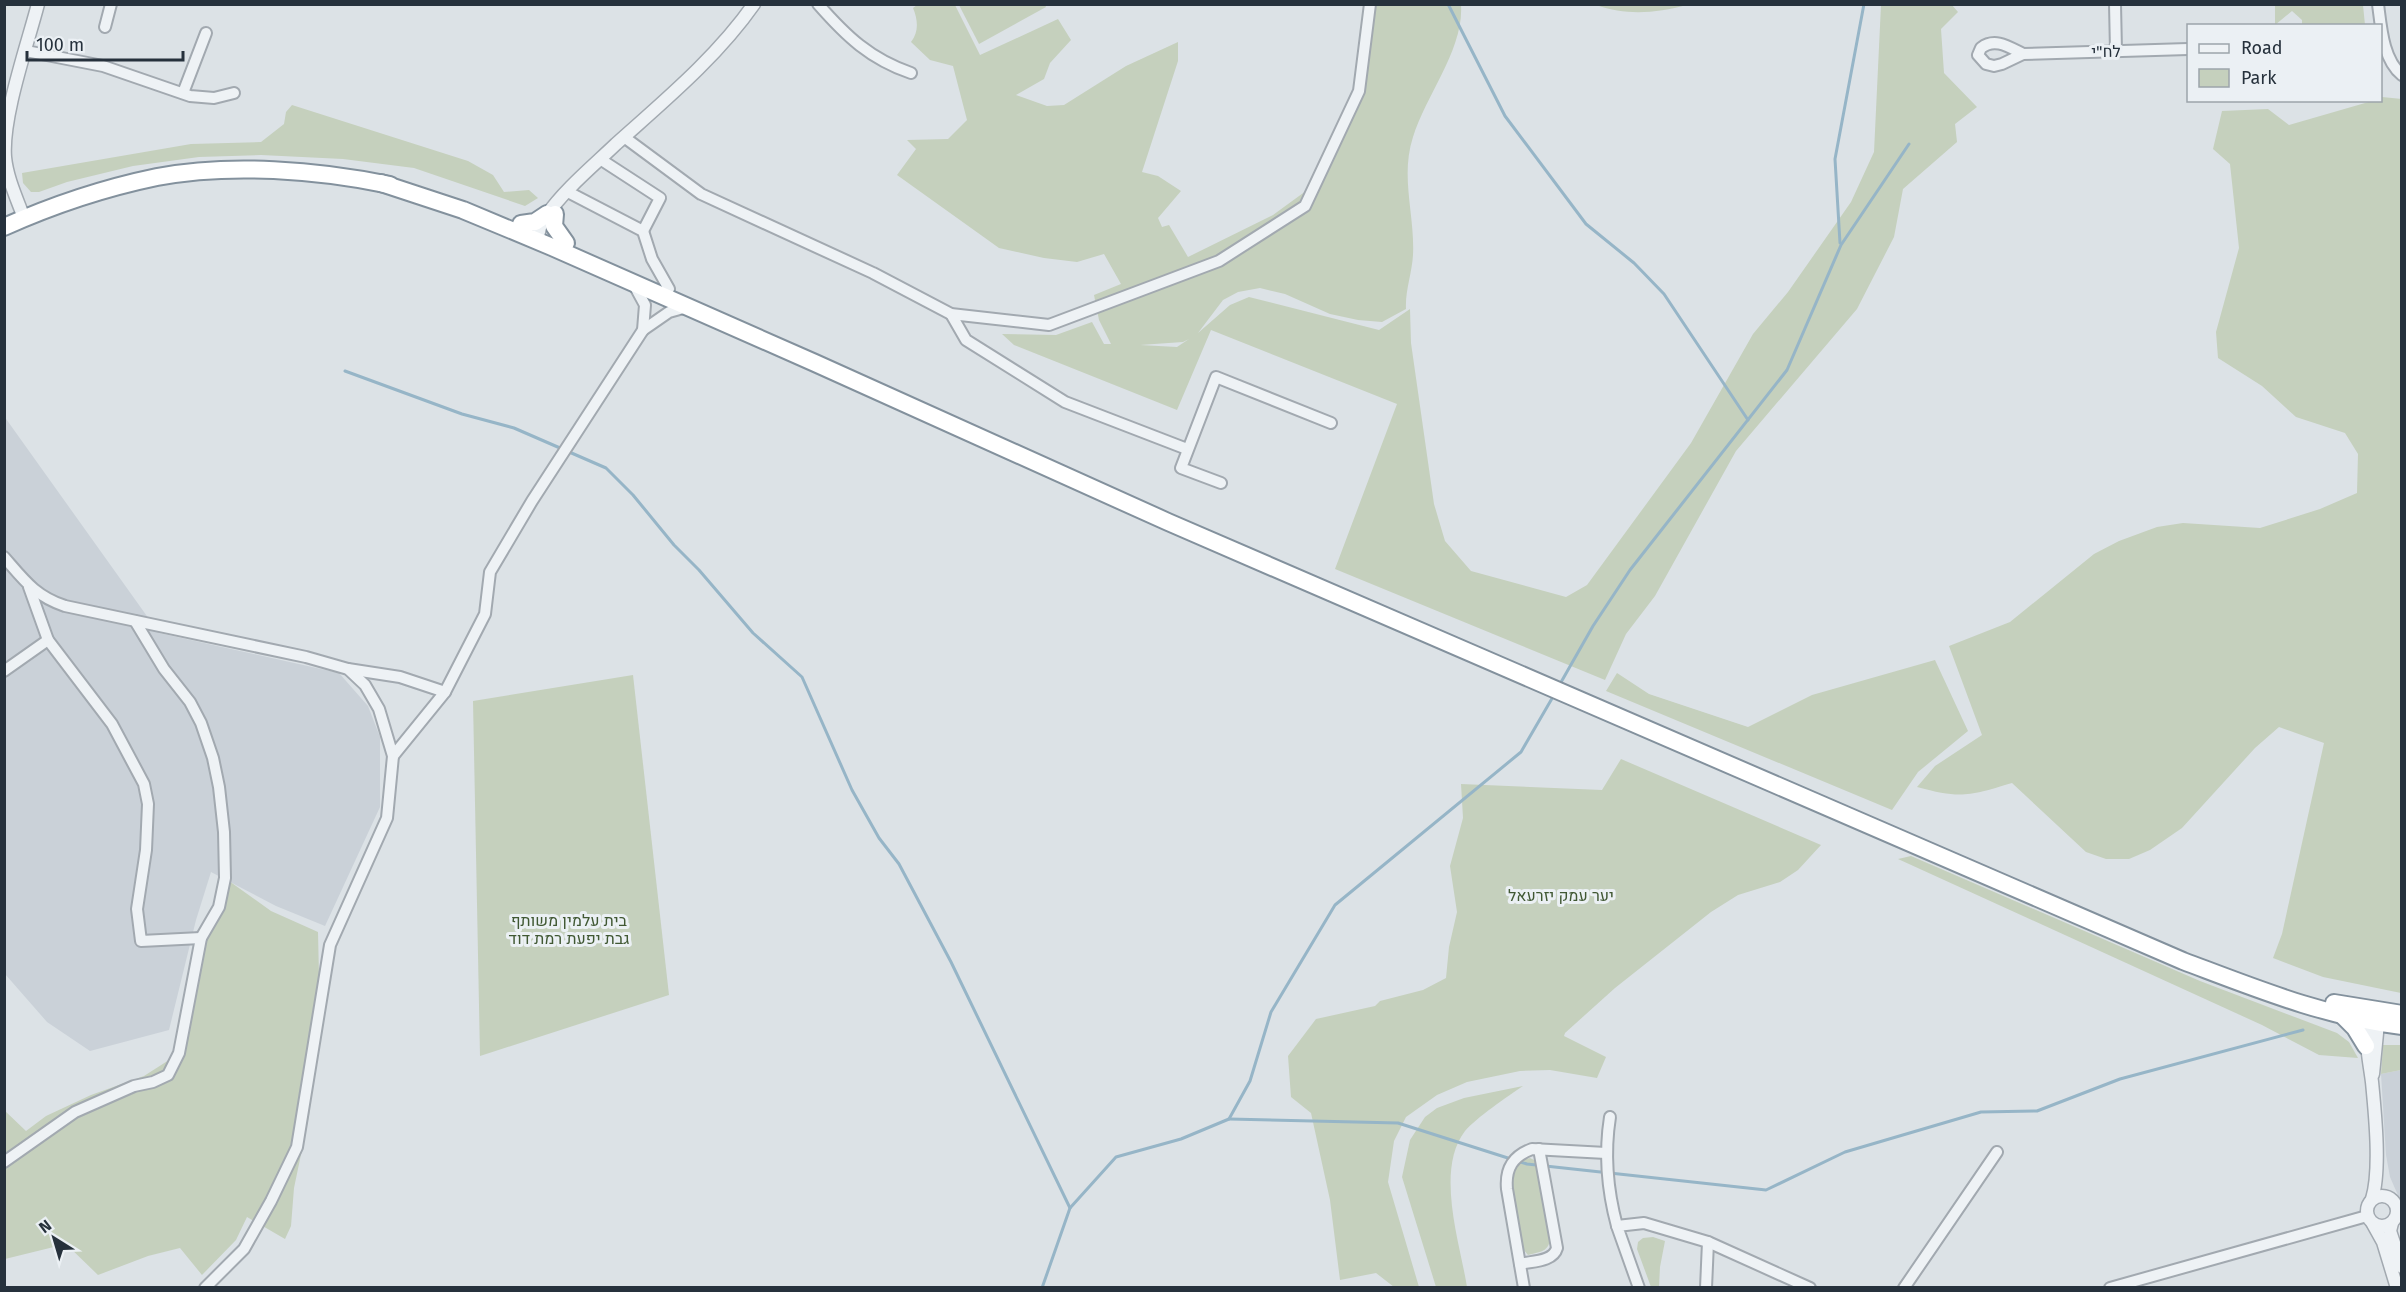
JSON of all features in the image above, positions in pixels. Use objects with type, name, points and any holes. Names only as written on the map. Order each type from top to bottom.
[{"type":"highway","points":[[4,227],[114,187],[170,176],[255,170],[339,175],[445,197],[521,224],[633,283],[1179,527],[2183,961],[2280,997],[2343,1016],[2373,1013],[2402,1014]]},
{"type":"highway","points":[[381,183],[566,243],[669,288],[815,363]]},
{"type":"highway","points":[[521,224],[535,222],[551,214],[554,226],[566,243]]},
{"type":"highway","points":[[2183,961],[2373,1013],[2402,1026]]},
{"type":"highway","points":[[2343,1016],[2355,1028],[2366,1046]]},
{"type":"street","points":[[24,218],[8,171],[5,144],[38,4]]},
{"type":"street","points":[[105,27],[111,4]]},
{"type":"street","points":[[540,235],[551,214],[568,192],[738,26],[754,4]]},
{"type":"street","points":[[818,4],[848,38],[887,65],[911,73]]},
{"type":"street","points":[[624,137],[701,194],[873,273],[951,314],[1049,325],[1219,261],[1305,206],[1359,92],[1370,4]]},
{"type":"street","points":[[2115,4],[2116,51]]},
{"type":"street","points":[[2378,4],[2382,24]]},
{"type":"street","points":[[2382,26],[2386,48],[2396,71],[2402,75]]},
{"type":"street","points":[[183,93],[206,33]]},
{"type":"street","name":"לח\"י","points":[[2023,54],[2187,49]]},
{"type":"street","points":[[26,51],[102,66],[199,98],[214,98],[234,93]]},
{"type":"street","points":[[600,159],[660,198],[643,231]]},
{"type":"street","points":[[568,192],[643,231],[652,259],[669,288]]},
{"type":"street","points":[[633,283],[645,305],[643,330]]},
{"type":"street","points":[[393,756],[445,692],[485,614],[490,572],[532,501],[643,330],[669,312],[687,307]]},
{"type":"street","points":[[951,314],[966,340],[1065,402],[1187,449]]},
{"type":"street","points":[[1221,483],[1180,468],[1216,377],[1331,423]]},
{"type":"street","points":[[4,557],[29,587],[56,603],[98,614],[306,657],[348,669],[400,677],[445,692]]},
{"type":"street","points":[[29,587],[48,640],[112,724],[144,784],[148,804],[146,850],[137,909],[141,941],[201,938]]},
{"type":"street","points":[[4,1162],[75,1112],[168,1074],[179,1053],[201,938],[219,907],[225,878],[224,832],[213,758],[201,723],[135,621]]},
{"type":"street","points":[[4,671],[48,640]]},
{"type":"street","points":[[205,1287],[244,1249],[271,1201],[297,1147],[330,945],[387,818],[393,756],[379,709],[365,685],[348,669]]},
{"type":"street","points":[[2372,1081],[2366,1046],[2373,1013]]},
{"type":"street","points":[[2373,1013],[2372,1081],[2376,1160],[2375,1189],[2367,1207],[2370,1220],[2383,1242],[2397,1287]]},
{"type":"street","points":[[1610,1117],[1606,1153],[1609,1194],[1617,1226],[1639,1287]]},
{"type":"street","points":[[1524,1287],[1507,1189],[1507,1173],[1510,1164],[1522,1153],[1539,1149],[1606,1153]]},
{"type":"street","points":[[1520,1264],[1550,1258],[1555,1254],[1557,1248],[1539,1149]]},
{"type":"street","points":[[1904,1287],[1997,1152]]},
{"type":"street","points":[[2376,1160],[2390,1197],[2398,1209],[2390,1231],[2402,1267]]},
{"type":"street","points":[[2372,1199],[2381,1195],[2390,1197]]},
{"type":"street","points":[[2110,1287],[2370,1220],[2383,1226],[2392,1222]]},
{"type":"street","points":[[1617,1226],[1644,1223],[1708,1242],[1803,1286]]},
{"type":"street","points":[[1706,1287],[1708,1242]]},
{"type":"shaded area","points":[[4,416],[159,633],[339,673],[368,706],[380,737],[380,807],[325,926],[276,906],[211,872],[196,920],[169,1030],[90,1051],[47,1022],[5,974]]},
{"type":"shaded area","points":[[2401,1070],[2401,1202],[2390,1177],[2386,1155],[2381,1074]]},
{"type":"green space","points":[[917,5],[955,5],[980,55],[1058,19],[1071,40],[1050,63],[1044,79],[1016,95],[1047,106],[1064,105],[1126,66],[1178,42],[1178,61],[1142,172],[1158,176],[1181,191],[1158,218],[1162,227],[1169,225],[1188,257],[1273,215],[1310,188],[1354,92],[1368,5],[1461,5],[1457,38],[1451,55],[1419,121],[1409,152],[1408,181],[1413,255],[1406,309],[1382,322],[1358,320],[1330,314],[1285,294],[1260,288],[1238,292],[1223,300],[1198,333],[1230,305],[1249,297],[1379,330],[1410,309],[1411,343],[1434,504],[1445,541],[1471,571],[1566,597],[1587,585],[1691,443],[1753,334],[1788,292],[1851,202],[1874,152],[1881,5],[1952,5],[1958,12],[1941,29],[1944,73],[1977,107],[1955,124],[1957,142],[1903,189],[1894,237],[1857,309],[1736,451],[1655,596],[1626,634],[1605,680],[1335,569],[1397,404],[1211,330],[1177,410],[1014,345],[1002,334],[1056,335],[1092,322],[1104,344],[1111,344],[1099,320],[1094,295],[1121,284],[1104,254],[1077,262],[1044,258],[999,248],[897,175],[916,149],[907,140],[948,139],[967,120],[953,66],[930,60],[911,42],[917,26],[913,8]],"holes":[[[1189,339],[1177,347],[1140,345],[1183,342]]]},
{"type":"green space","points":[[959,5],[1045,5],[1046,7],[979,44]]},
{"type":"green space","points":[[1596,5],[1687,5],[1664,10],[1630,12]]},
{"type":"green space","points":[[2275,5],[2363,5],[2365,24],[2302,24],[2302,20],[2292,11],[2275,24]]},
{"type":"green space","points":[[2382,97],[2402,99],[2401,993],[2323,977],[2273,958],[2282,934],[2324,743],[2279,727],[2255,748],[2182,828],[2150,850],[2129,859],[2106,859],[2086,852],[2012,783],[1965,794],[1944,793],[1917,787],[1935,766],[1982,735],[1949,646],[2010,622],[2094,554],[2119,541],[2157,527],[2183,523],[2260,528],[2320,509],[2357,493],[2358,454],[2345,433],[2296,417],[2262,386],[2218,358],[2216,332],[2239,248],[2230,164],[2213,149],[2222,111],[2268,109],[2289,125],[2369,102],[2382,102]]},
{"type":"green space","points":[[292,105],[468,161],[493,175],[504,192],[529,190],[538,198],[525,206],[414,168],[343,159],[261,155],[199,157],[133,166],[67,182],[39,192],[31,192],[23,183],[22,173],[191,144],[261,142],[284,124],[286,112]]},
{"type":"green space","points":[[1935,660],[1968,731],[1918,772],[1892,810],[1606,691],[1617,673],[1649,694],[1748,727],[1812,695]]},
{"type":"green space","name":"בית עלמין משותף גבת יפעת רמת דוד","points":[[633,675],[669,995],[480,1056],[473,701]]},
{"type":"green space","name":"יער עמק יזרעאל","points":[[1621,759],[1821,845],[1798,870],[1780,882],[1738,895],[1711,912],[1615,988],[1565,1033],[1564,1036],[1606,1057],[1597,1078],[1550,1070],[1520,1071],[1467,1082],[1437,1095],[1406,1117],[1394,1141],[1388,1182],[1419,1287],[1394,1287],[1376,1273],[1340,1280],[1330,1200],[1311,1113],[1291,1097],[1288,1056],[1316,1019],[1375,1006],[1380,1001],[1423,990],[1446,978],[1449,947],[1457,912],[1450,866],[1463,818],[1461,784],[1602,790]]},
{"type":"green space","points":[[1911,856],[2200,981],[2337,1033],[2349,1042],[2358,1058],[2319,1055],[2262,1025],[1898,859]]},
{"type":"green space","points":[[229,881],[271,911],[318,932],[320,1020],[309,1116],[294,1188],[291,1226],[285,1239],[247,1217],[236,1240],[202,1275],[180,1248],[148,1256],[98,1275],[66,1244],[5,1259],[4,1110],[26,1131],[46,1116],[91,1095],[144,1076],[169,1060],[188,1015],[210,918]]},
{"type":"green space","points":[[2383,1045],[2401,1045],[2401,1070],[2381,1074]]},
{"type":"green space","points":[[1523,1086],[1470,1126],[1456,1147],[1452,1166],[1452,1207],[1467,1287],[1436,1287],[1402,1177],[1410,1140],[1425,1117],[1437,1108],[1464,1098]]},
{"type":"green space","points":[[1530,1158],[1536,1161],[1539,1171],[1550,1239],[1546,1249],[1528,1255],[1522,1248],[1517,1226],[1512,1183],[1514,1172],[1520,1163]]},
{"type":"green space","points":[[1653,1237],[1665,1241],[1659,1287],[1651,1287],[1637,1249],[1638,1242],[1643,1238]]},
{"type":"waterway","points":[[1448,4],[1505,116],[1586,224],[1634,263],[1664,294],[1748,420]]},
{"type":"waterway","points":[[1840,243],[1835,159],[1864,4]]},
{"type":"waterway","points":[[1560,684],[1593,626],[1630,570],[1787,370],[1841,245],[1909,144]]},
{"type":"waterway","points":[[345,371],[462,414],[514,428],[606,468],[633,495],[674,545],[699,570],[753,633],[802,677],[852,790],[879,838],[899,864],[951,962],[1070,1208]]},
{"type":"waterway","points":[[1042,1288],[1070,1208],[1116,1157],[1181,1139],[1229,1119],[1250,1081],[1271,1012],[1335,905],[1521,752],[1554,695]]},
{"type":"waterway","points":[[1517,1161],[1527,1164],[1766,1190],[1845,1152],[1981,1112],[2037,1111],[2120,1079],[2303,1030]]},
{"type":"waterway","points":[[1229,1119],[1398,1123],[1511,1159]]}]
